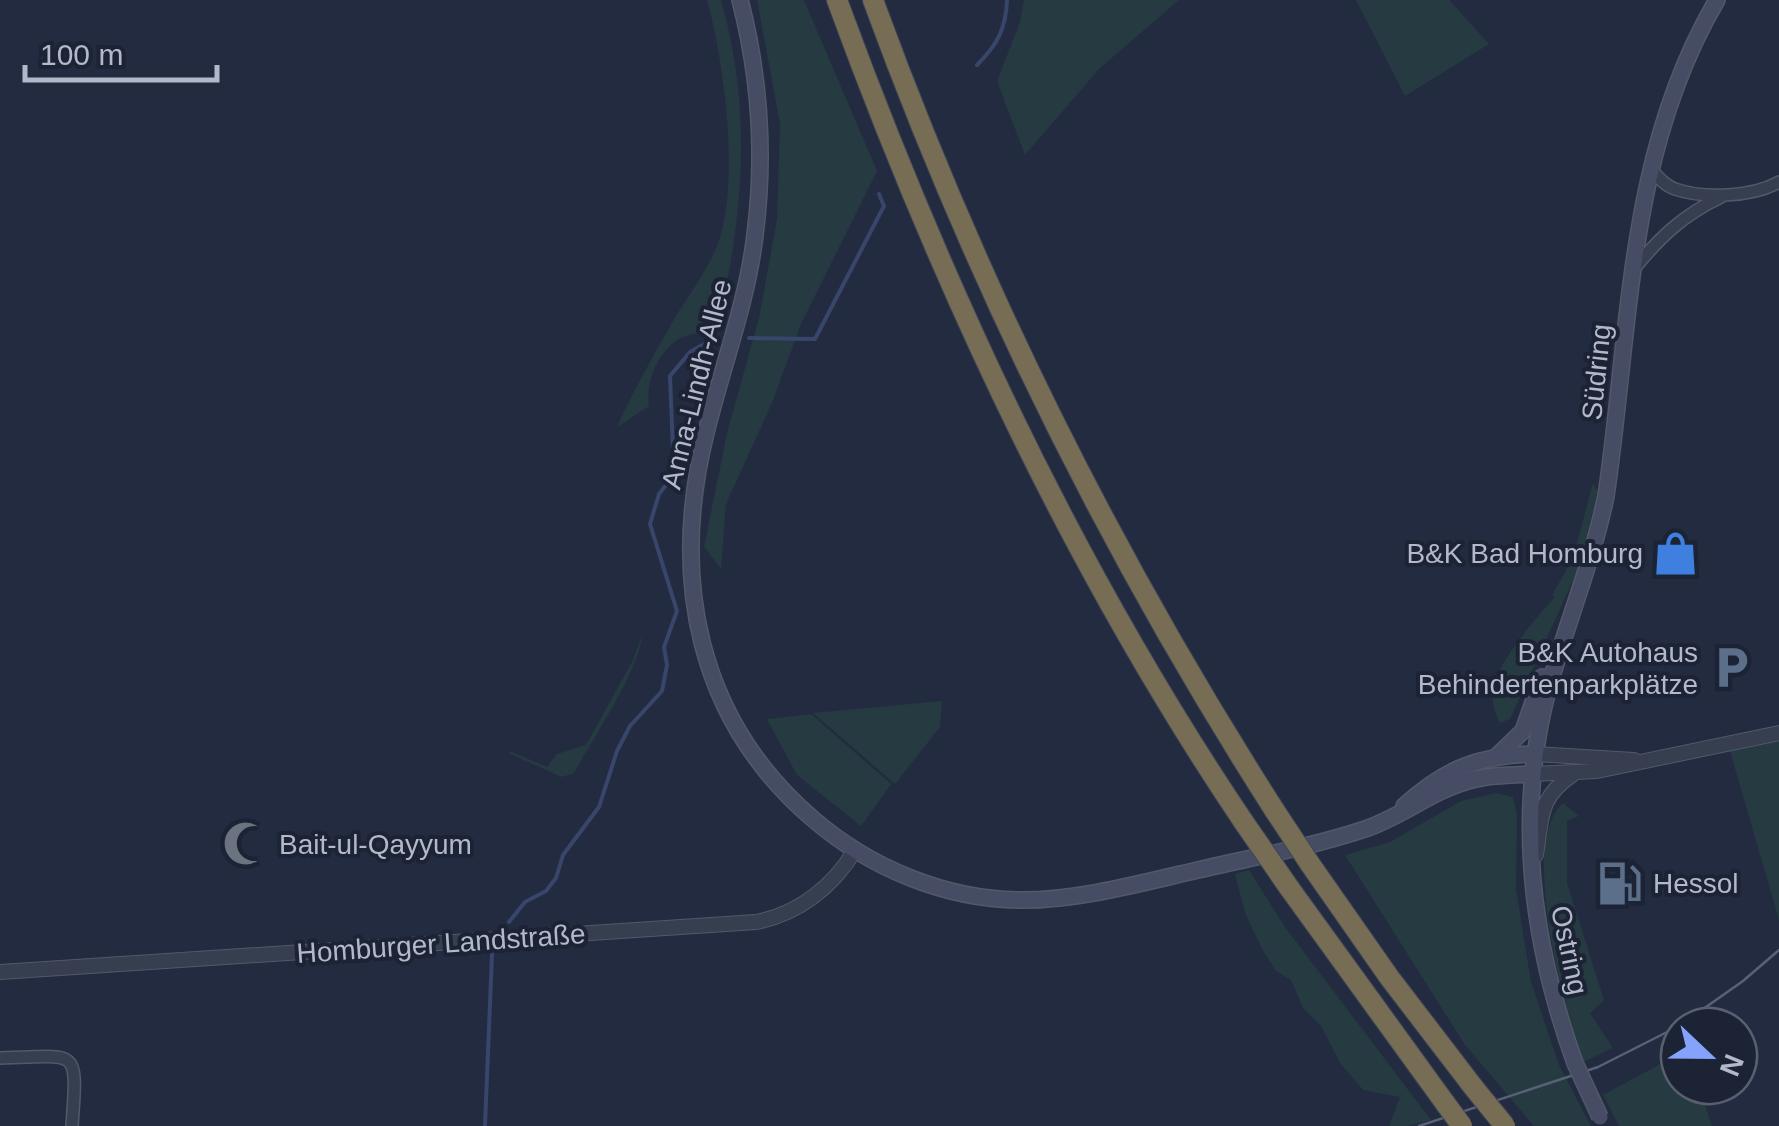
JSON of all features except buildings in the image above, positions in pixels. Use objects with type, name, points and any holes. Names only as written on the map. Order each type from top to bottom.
[{"type":"highway","points":[[837,0],[919,212],[980,352],[1043,479],[1140,658],[1290,889],[1462,1126]]},
{"type":"highway","points":[[873,0],[950,198],[1068,453],[1170,641],[1310,864],[1389,977],[1505,1126]]},
{"type":"main road","name":"Anna-Lindh-Allee","points":[[740,0],[757,88],[758,196],[749,272],[706,431],[693,496],[689,552],[693,606],[702,646],[719,693],[752,750],[798,806],[854,850],[935,886],[985,897],[1054,898],[1150,881],[1322,842],[1385,821]]},
{"type":"main road","name":"Südring","points":[[1536,754],[1549,688],[1606,496],[1631,272],[1650,168],[1674,95],[1717,0]]},
{"type":"main road","points":[[1498,755],[1523,731],[1554,644],[1571,615]]},
{"type":"main road","points":[[1385,821],[1431,782],[1464,766],[1498,755],[1536,754]]},
{"type":"main road","name":"Ostring","points":[[1536,754],[1532,881],[1536,927],[1546,973],[1575,1063],[1602,1122]]},
{"type":"main road","points":[[1385,821],[1468,781],[1533,774]]},
{"type":"street","points":[[1650,168],[1670,188],[1725,195]]},
{"type":"street","points":[[1631,272],[1662,234],[1688,213],[1725,195],[1779,182]]},
{"type":"street","points":[[1533,774],[1573,774],[1779,732]]},
{"type":"street","points":[[1536,754],[1640,761]]},
{"type":"street","points":[[1532,881],[1544,802],[1556,786],[1573,774]]},
{"type":"street","name":"Homburger Landstraße","points":[[0,972],[739,925],[768,920],[803,904],[835,878],[854,850]]},
{"type":"street","points":[[0,1058],[62,1056],[71,1061],[76,1071],[72,1126]]},
{"type":"shaded area","points":[[707,0],[721,0],[738,83],[741,124],[738,206],[726,289],[717,330],[686,336],[670,346],[654,370],[649,406],[617,427],[654,354],[712,256],[726,212],[727,119]]},
{"type":"shaded area","points":[[757,0],[804,0],[877,171],[801,324],[772,403],[726,504],[721,569],[704,547],[727,433],[759,318],[777,219],[780,124]]},
{"type":"shaded area","points":[[1024,0],[1179,0],[1099,69],[1025,155],[997,81],[1020,22]]},
{"type":"shaded area","points":[[1356,0],[1449,0],[1489,44],[1405,96]]},
{"type":"shaded area","points":[[1593,483],[1599,494],[1584,556],[1510,719],[1500,723],[1493,704],[1494,683],[1512,650],[1555,597],[1552,595],[1573,558]]},
{"type":"shaded area","points":[[642,635],[624,685],[574,773],[562,777],[510,754],[547,767],[557,754],[586,745],[632,662]]},
{"type":"shaded area","points":[[942,701],[940,727],[895,784],[813,713]]},
{"type":"shaded area","points":[[811,714],[891,784],[861,826],[797,775],[767,719]]},
{"type":"shaded area","points":[[1779,741],[1779,920],[1730,751]]},
{"type":"shaded area","points":[[1496,793],[1513,797],[1517,814],[1516,889],[1531,982],[1559,1065],[1591,1126],[1534,1126],[1465,1045],[1345,855],[1390,842],[1461,801]]},
{"type":"shaded area","points":[[1563,803],[1579,816],[1567,821],[1567,883],[1604,1000],[1590,1013],[1613,1048],[1583,1062],[1557,968],[1545,889],[1550,823]]},
{"type":"shaded area","points":[[1249,870],[1285,927],[1431,1120],[1389,1126],[1400,1097],[1363,1090],[1340,1063],[1321,1026],[1303,1008],[1291,980],[1276,971],[1263,951],[1245,913],[1235,874]]},
{"type":"shaded area","points":[[1659,1065],[1659,1106],[1706,1106],[1712,1126],[1619,1126],[1603,1095]]},
{"type":"waterway","points":[[977,65],[999,36],[1007,0]]},
{"type":"waterway","points":[[749,338],[815,339],[884,206],[879,194]]},
{"type":"waterway","points":[[509,922],[525,902],[546,891],[556,878],[563,855],[599,807],[617,751],[630,726],[662,691],[667,665],[664,647],[677,611],[650,524],[659,494],[674,475],[670,376],[690,352],[713,339]]},
{"type":"waterway","points":[[485,1126],[492,954]]},
{"type":"tram line","points":[[1707,1006],[1779,950]]},
{"type":"tram line","points":[[1419,1126],[1598,1067],[1659,1036]]},
{"type":"place","name":"B&K Bad Homburg","points":[[1676,553]]},
{"type":"place","name":"B&K Autohaus Behindertenparkplätze","points":[[1731,668]]},
{"type":"place","name":"Bait-ul-Qayyum","points":[[246,844]]},
{"type":"place","name":"Hessol","points":[[1620,883]]}]
